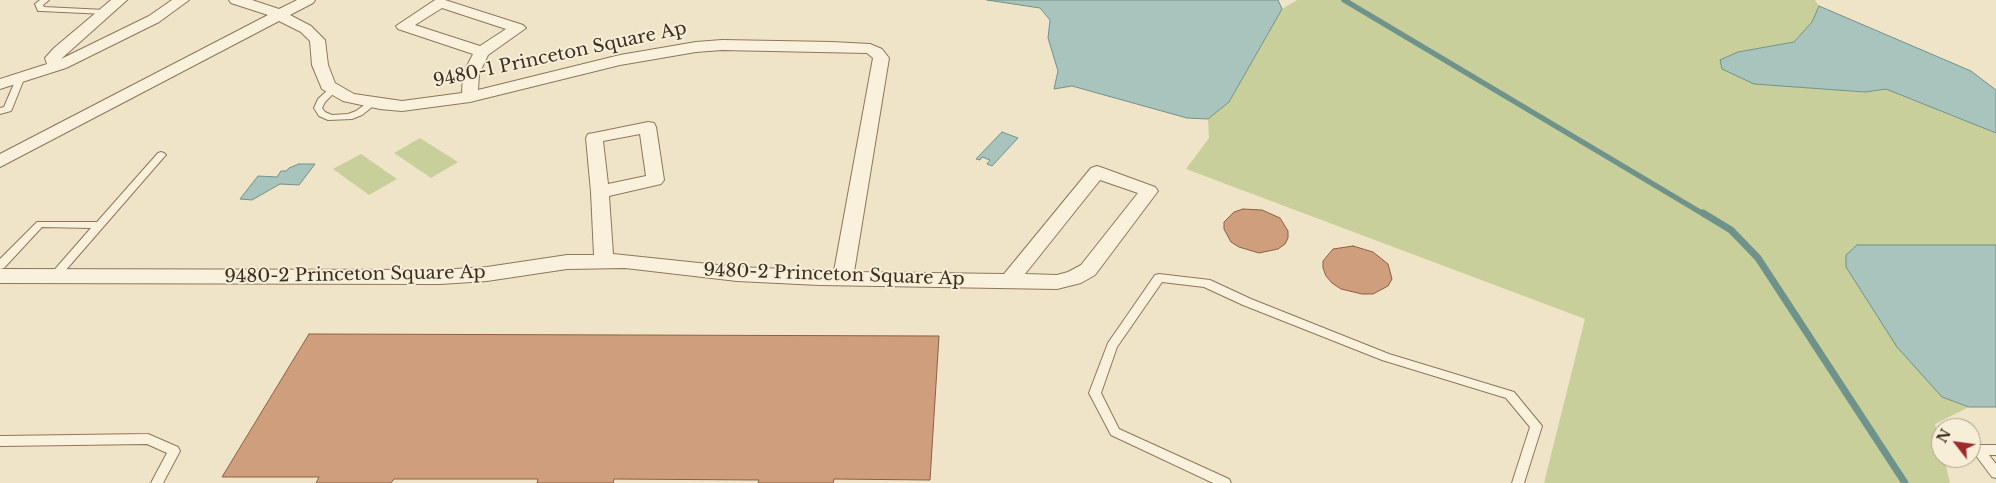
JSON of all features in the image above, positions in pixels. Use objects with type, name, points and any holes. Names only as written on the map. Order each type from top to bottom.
[{"type":"street","points":[[60,66],[54,62],[53,58],[59,50],[120,0]]},
{"type":"street","points":[[0,84],[60,66],[154,19],[182,0]]},
{"type":"street","points":[[236,0],[280,15],[306,29],[317,40],[325,80],[328,86],[334,89]]},
{"type":"street","points":[[0,161],[308,0]]},
{"type":"street","points":[[470,96],[471,74],[482,52],[518,28],[440,3],[403,26],[482,52]]},
{"type":"street","name":"9480-1 Princeton Square Ap","points":[[334,89],[349,98],[373,104],[402,106],[470,96],[620,60],[679,49],[722,45],[822,46],[870,49],[877,52],[881,58],[843,277]]},
{"type":"street","points":[[600,192],[655,180],[648,127],[594,138],[600,192],[604,261]]},
{"type":"street","name":"9480-2 Princeton Square Ap","points":[[0,276],[440,277],[486,274],[567,262],[625,261],[737,274],[843,277],[1008,281],[1057,282],[1074,278],[1088,270],[1149,190],[1097,172],[1008,281]]},
{"type":"lane","points":[[45,0],[39,4],[41,9],[105,12]]},
{"type":"lane","points":[[0,111],[8,109],[20,79]]},
{"type":"lane","points":[[334,89],[321,101],[318,108],[322,114],[331,118],[349,117],[373,104]]},
{"type":"lane","points":[[54,276],[161,155]]},
{"type":"lane","points":[[0,264],[40,224],[99,224]]},
{"type":"lane","points":[[1225,483],[1115,432],[1095,393],[1112,346],[1159,278],[1206,283],[1247,302],[1386,357],[1510,396],[1536,426],[1518,483]]},
{"type":"lane","points":[[0,441],[148,439],[174,450],[157,483]]},
{"type":"lane","points":[[1996,450],[1978,450],[1996,473]]},
{"type":"green space","points":[[1297,0],[1815,0],[1819,6],[1812,22],[1794,42],[1738,52],[1754,84],[1865,92],[1886,89],[1996,133],[1996,245],[1857,245],[1942,397],[1969,407],[1947,418],[1931,418],[1931,468],[1946,468],[1950,483],[1544,483],[1585,319],[1186,169],[1209,138],[1208,119],[1229,102],[1282,9]]},
{"type":"green space","points":[[420,138],[458,162],[431,178],[394,153]]},
{"type":"green space","points":[[361,154],[397,179],[369,195],[333,169]]},
{"type":"water","points":[[987,0],[1278,0],[1282,9],[1229,102],[1208,119],[1187,118],[1072,86],[1054,89],[1058,71],[1048,38],[1050,20],[1040,8]]},
{"type":"water","points":[[1819,6],[1971,71],[1996,90],[1996,133],[1886,89],[1865,92],[1754,84],[1722,69],[1720,60],[1738,52],[1794,42],[1812,22]]},
{"type":"water","points":[[1002,132],[1018,138],[992,166],[987,164],[990,160],[982,157],[980,160],[976,159]]},
{"type":"water","points":[[299,164],[315,164],[299,185],[280,184],[252,200],[240,199],[258,176],[277,177],[281,171],[286,171]]},
{"type":"water","points":[[1857,245],[1996,245],[1996,407],[1969,407],[1942,397],[1897,347],[1846,267],[1846,255]]},
{"type":"building","points":[[1243,209],[1262,210],[1280,218],[1288,231],[1288,238],[1285,244],[1278,249],[1259,253],[1239,247],[1231,242],[1224,229],[1224,222],[1234,212]]},
{"type":"building","points":[[1353,246],[1373,252],[1388,264],[1392,279],[1388,286],[1373,294],[1362,294],[1341,289],[1332,283],[1326,276],[1323,261],[1333,249]]},
{"type":"building","points":[[309,334],[939,336],[930,480],[834,479],[833,483],[758,483],[759,480],[614,479],[613,483],[537,483],[538,479],[394,479],[391,483],[316,483],[319,477],[222,477]]},
{"type":"waterway","points":[[1344,0],[1705,215]]},
{"type":"waterway","points":[[1703,213],[1731,230],[1758,258],[1905,483]]}]
